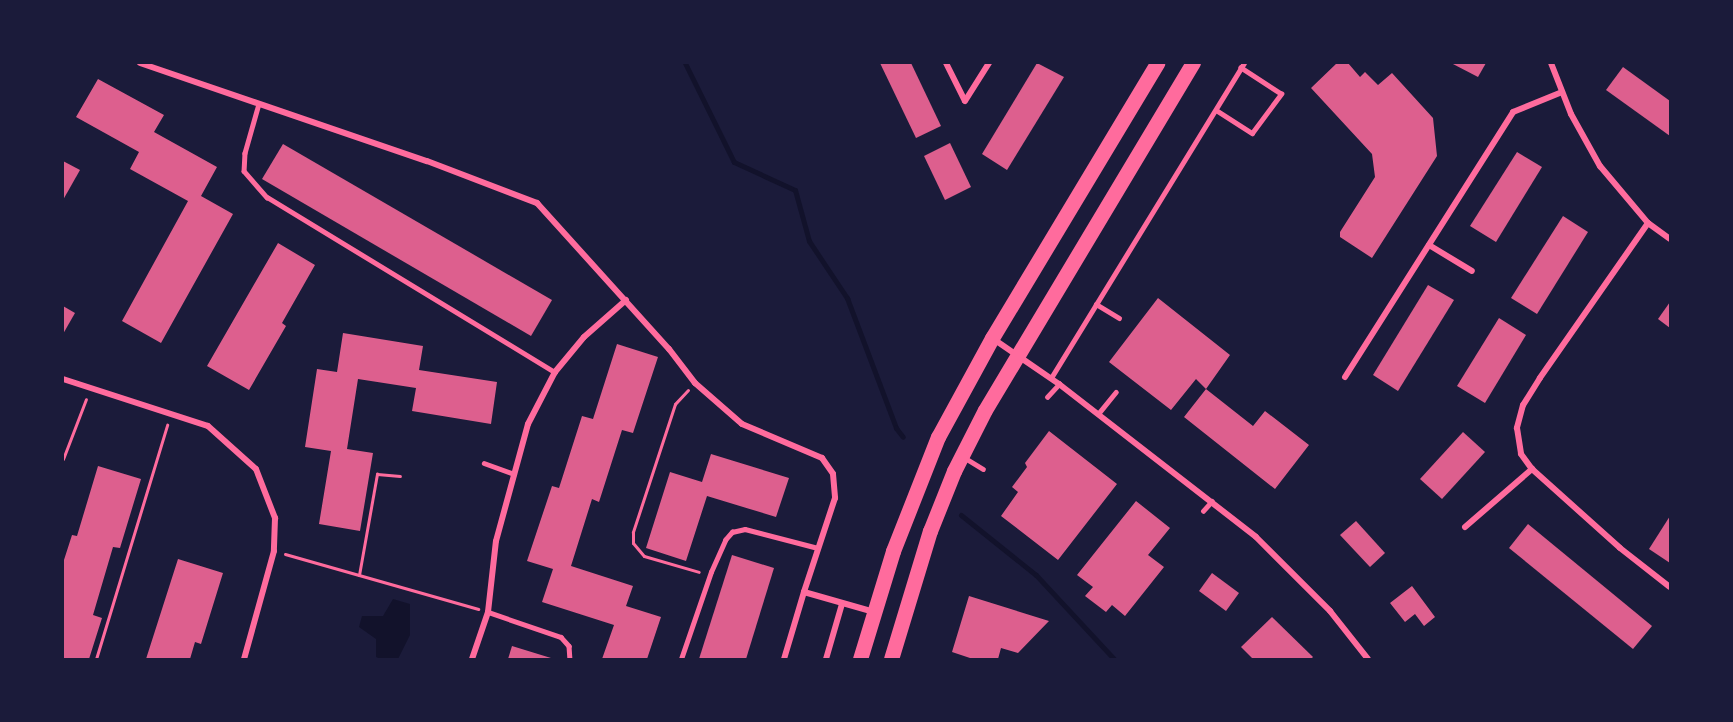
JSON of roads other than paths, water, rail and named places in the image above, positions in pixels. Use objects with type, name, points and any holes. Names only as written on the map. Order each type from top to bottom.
[{"type":"main road","points":[[860,659],[901,530],[938,437],[992,338],[1157,63]]},
{"type":"main road","points":[[891,659],[930,531],[962,456],[1017,355],[1193,63]]},
{"type":"street","points":[[140,63],[427,161],[537,203],[626,300],[695,382],[742,424],[822,458],[833,474],[835,498],[784,659]]},
{"type":"street","points":[[946,63],[966,101],[989,63]]},
{"type":"street","points":[[1551,63],[1584,140],[1600,166],[1648,223],[1670,239]]},
{"type":"street","points":[[1345,377],[1513,112],[1562,92]]},
{"type":"street","points":[[1648,223],[1523,405],[1517,428],[1521,454],[1532,469],[1554,491],[1670,587]]},
{"type":"street","points":[[1429,245],[1473,271]]},
{"type":"street","points":[[472,659],[488,612],[496,541],[528,424],[555,372],[584,337],[626,300]]},
{"type":"street","points":[[992,338],[1051,378],[1212,501],[1295,574],[1330,611],[1368,659]]},
{"type":"street","points":[[63,379],[208,426],[256,469],[275,518],[274,551],[244,659]]},
{"type":"street","points":[[1465,527],[1532,469]]},
{"type":"street","points":[[804,592],[874,612]]},
{"type":"street","points":[[826,659],[842,604]]},
{"type":"lane","points":[[1051,378],[1243,65],[1281,94],[1252,133],[1216,110]]},
{"type":"lane","points":[[259,104],[245,153],[244,171],[253,185],[267,197],[555,372]]},
{"type":"lane","points":[[1096,304],[1119,318]]},
{"type":"lane","points":[[1047,397],[1059,384]]},
{"type":"lane","points":[[1098,414],[1116,392]]},
{"type":"lane","points":[[962,456],[983,469]]},
{"type":"lane","points":[[484,463],[514,474]]},
{"type":"lane","points":[[1203,511],[1212,501]]},
{"type":"lane","points":[[681,659],[710,575],[725,540],[732,532],[745,529],[818,548]]},
{"type":"lane","points":[[488,612],[561,637],[569,646],[570,659]]},
{"type":"waterway","points":[[685,63],[734,162],[795,190],[809,241],[847,298],[896,428],[903,437]]},
{"type":"waterway","points":[[961,515],[1036,575],[1114,659]]}]
